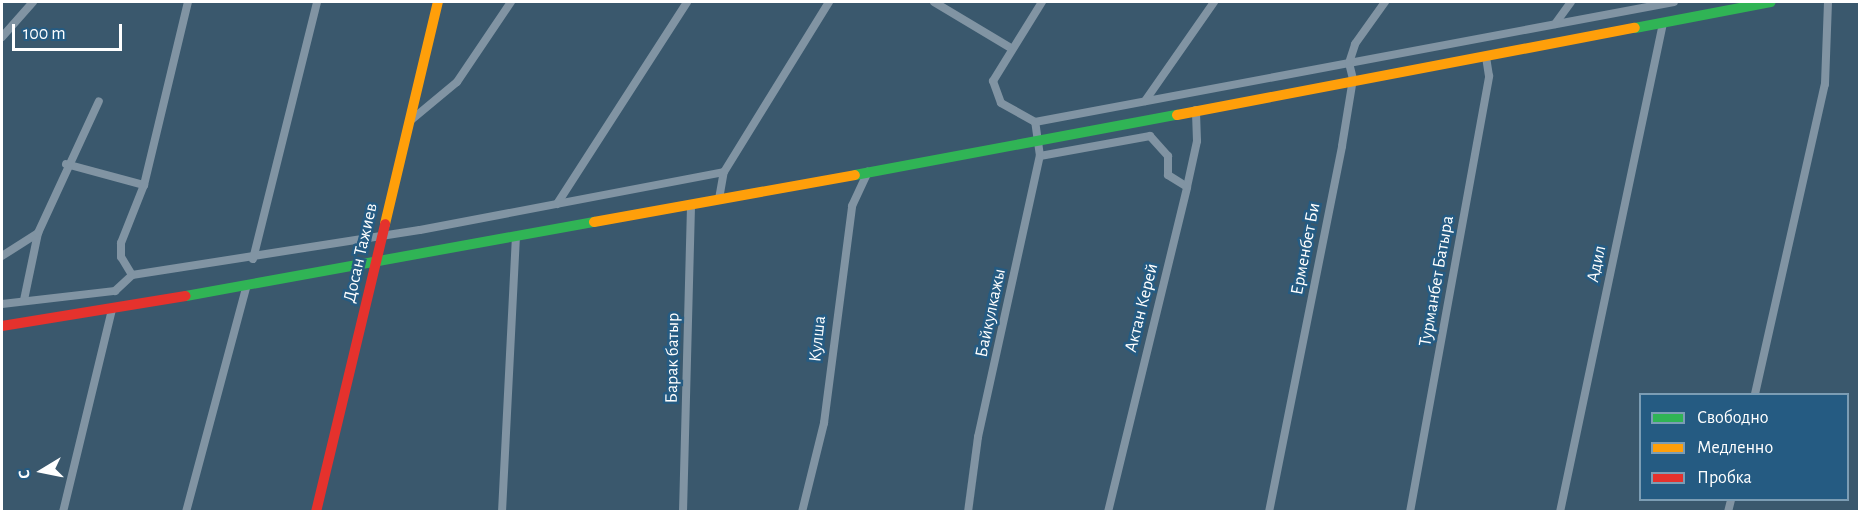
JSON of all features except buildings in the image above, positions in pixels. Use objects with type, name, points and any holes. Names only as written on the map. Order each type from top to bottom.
[{"type":"street","points":[[2,37],[33,2]]},
{"type":"street","points":[[132,275],[121,257],[121,243],[144,185],[188,2]]},
{"type":"street","points":[[253,259],[317,2]]},
{"type":"street","name":"Досан Тажиев","points":[[316,512],[407,123],[438,2]]},
{"type":"street","points":[[407,123],[457,82],[511,2]]},
{"type":"street","points":[[557,204],[687,2]]},
{"type":"street","points":[[719,199],[724,172],[830,2]]},
{"type":"street","points":[[934,2],[1011,48]]},
{"type":"street","points":[[1042,2],[1011,48],[993,81],[993,91],[1001,103],[1035,122],[1674,2]]},
{"type":"street","points":[[1145,101],[1214,2]]},
{"type":"street","points":[[1349,63],[1355,44],[1385,2]]},
{"type":"street","points":[[1555,24],[1571,2]]},
{"type":"street","points":[[2,326],[112,310],[1041,141],[1353,79],[1771,2]]},
{"type":"street","points":[[1755,393],[1825,84],[1827,2]]},
{"type":"street","name":"Адил","points":[[1560,512],[1663,23]]},
{"type":"street","name":"Турманбет Батыра","points":[[1410,512],[1489,76],[1486,56]]},
{"type":"street","name":"Ерменбет Би","points":[[1269,512],[1353,79],[1349,63]]},
{"type":"street","points":[[24,300],[38,233],[66,164],[99,100]]},
{"type":"street","name":"Актан Керей","points":[[1108,512],[1187,187],[1197,141],[1196,110]]},
{"type":"street","name":"Байкулкажы","points":[[968,512],[978,437],[1040,156],[1041,141],[1035,122]]},
{"type":"street","points":[[1040,156],[1150,136],[1168,156],[1168,175],[1187,187]]},
{"type":"street","points":[[66,164],[144,185]]},
{"type":"street","points":[[2,304],[115,291],[132,275],[253,259],[724,172]]},
{"type":"street","name":"Кулша","points":[[802,512],[824,423],[852,206],[868,172]]},
{"type":"street","name":"Барак батыр","points":[[683,512],[691,204]]},
{"type":"street","points":[[2,256],[38,233]]},
{"type":"street","points":[[502,512],[516,236]]},
{"type":"street","points":[[186,512],[247,285]]},
{"type":"street","points":[[63,512],[112,310]]},
{"type":"traffic: fast","points":[[1635,28],[1771,2]]},
{"type":"traffic: fast","points":[[855,175],[1177,115]]},
{"type":"traffic: fast","points":[[186,296],[594,222]]},
{"type":"traffic: slow","points":[[385,224],[438,2]]},
{"type":"traffic: slow","points":[[1177,115],[1635,28]]},
{"type":"traffic: slow","points":[[594,222],[855,175]]},
{"type":"traffic: jam","points":[[316,512],[385,224]]},
{"type":"traffic: jam","points":[[2,326],[186,296]]}]
